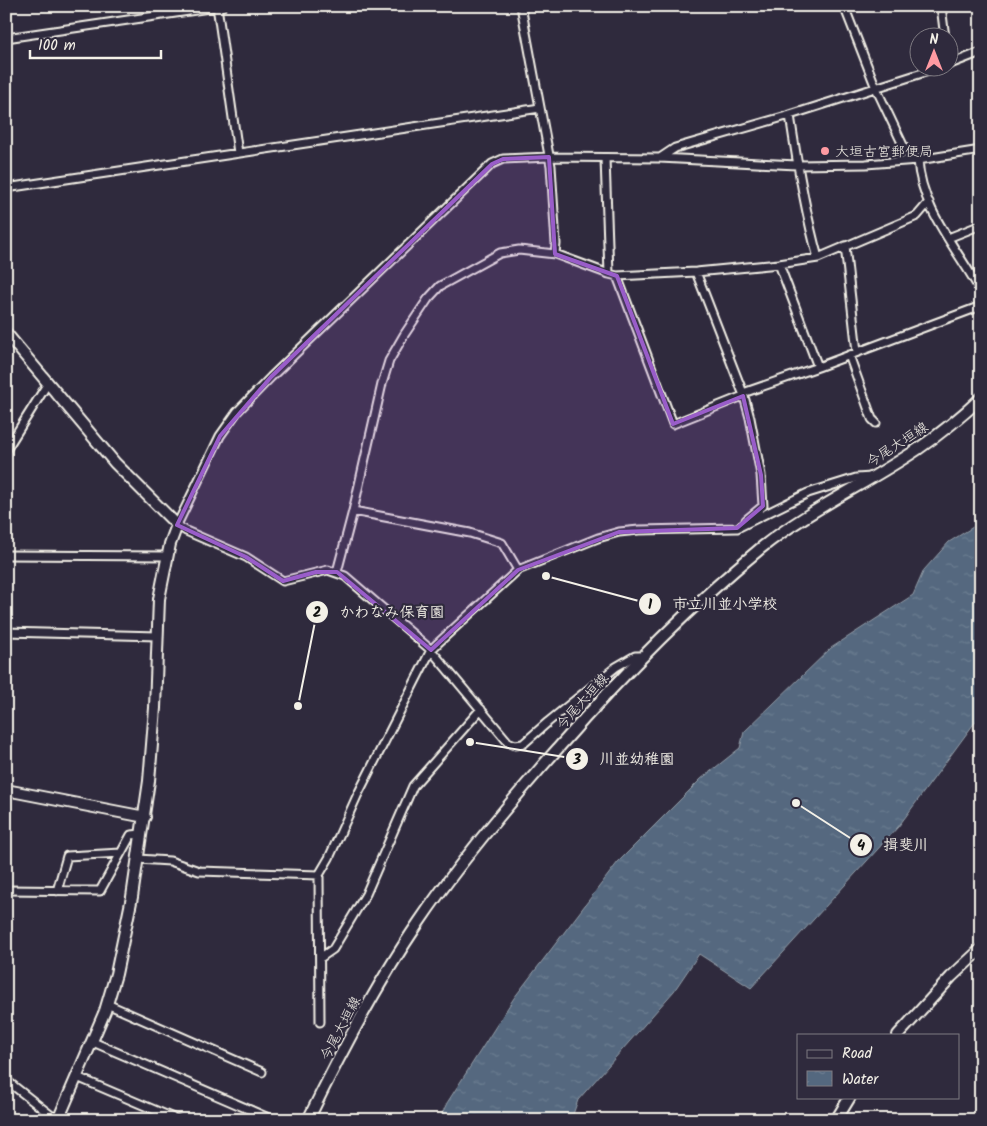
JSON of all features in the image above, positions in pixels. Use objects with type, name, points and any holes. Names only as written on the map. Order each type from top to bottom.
[{"type":"street","points":[[6,38],[219,6],[238,153]]},
{"type":"street","points":[[521,6],[549,157],[555,254]]},
{"type":"street","points":[[844,6],[876,88],[914,160],[929,202],[948,238],[981,292]]},
{"type":"street","points":[[941,6],[944,28]]},
{"type":"street","points":[[960,60],[981,52]]},
{"type":"street","points":[[660,158],[676,148],[790,115],[910,77]]},
{"type":"street","points":[[6,188],[540,108]]},
{"type":"street","points":[[790,115],[797,165],[810,230],[818,258]]},
{"type":"street","points":[[6,1080],[58,1120],[93,1042],[107,1004],[116,974],[142,834],[155,708],[159,599],[177,525],[220,436],[237,412],[271,377],[492,164],[503,159],[549,157],[660,158],[797,165],[866,164],[914,160],[981,150]]},
{"type":"street","points":[[605,158],[609,274]]},
{"type":"street","points":[[337,572],[389,361],[428,299],[440,286],[500,254],[520,250],[555,254],[617,276],[696,272],[780,264],[818,258],[917,216],[929,202]]},
{"type":"street","points":[[948,238],[981,225]]},
{"type":"street","points":[[845,246],[857,352]]},
{"type":"street","points":[[780,264],[818,367]]},
{"type":"street","points":[[696,272],[743,394],[750,418],[761,474],[763,506],[737,528]]},
{"type":"street","points":[[617,276],[673,424],[743,394],[981,306]]},
{"type":"street","points":[[6,333],[115,463],[177,525],[246,557],[282,581],[328,570],[345,576],[431,650],[508,742],[515,746],[523,744],[616,667],[636,656],[644,656]]},
{"type":"street","points":[[849,355],[872,419],[876,423]]},
{"type":"street","points":[[6,450],[48,383]]},
{"type":"street","name":"今尾大垣線","points":[[308,1120],[366,1007],[428,910],[478,843],[607,692],[681,620],[791,525],[916,450],[952,424],[981,398]]},
{"type":"street","points":[[320,1022],[319,875],[431,650],[518,570],[598,538],[620,532],[639,530],[737,528],[808,493],[856,478],[872,477]]},
{"type":"street","points":[[353,511],[470,533],[502,543],[518,570]]},
{"type":"street","points":[[6,555],[168,556]]},
{"type":"street","points":[[6,632],[158,636]]},
{"type":"street","points":[[320,958],[333,949],[366,894],[413,786],[481,709]]},
{"type":"street","points":[[6,790],[144,817]]},
{"type":"street","points":[[6,890],[100,891],[131,835],[142,834]]},
{"type":"street","points":[[57,891],[67,856],[121,853]]},
{"type":"street","points":[[138,859],[170,861],[199,871],[319,875]]},
{"type":"street","points":[[899,1034],[951,977],[981,948]]},
{"type":"street","points":[[107,1004],[262,1072]]},
{"type":"street","points":[[93,1042],[271,1119]]},
{"type":"street","points":[[78,1077],[178,1120]]},
{"type":"street","points":[[836,1120],[849,1098]]},
{"type":"highlighted area","points":[[549,157],[555,254],[617,276],[673,424],[743,396],[761,475],[763,506],[737,528],[619,532],[518,570],[431,650],[337,572],[316,572],[283,581],[246,557],[177,525],[220,436],[271,377],[492,164],[503,159]]},
{"type":"water","points":[[981,522],[981,714],[898,827],[751,988],[699,954],[674,991],[578,1100],[571,1120],[439,1120],[447,1103],[514,998],[618,862],[701,779],[740,748],[744,732],[831,648],[913,595],[924,570],[949,542]]},
{"type":"place","name":"大垣古宮郵便局","points":[[825,151]]},
{"type":"place","name":"市立川並小学校","points":[[546,576]]},
{"type":"place","name":"かわなみ保育園","points":[[298,706]]},
{"type":"place","name":"川並幼稚園","points":[[470,742]]},
{"type":"place","name":"揖斐川","points":[[796,803]]}]
